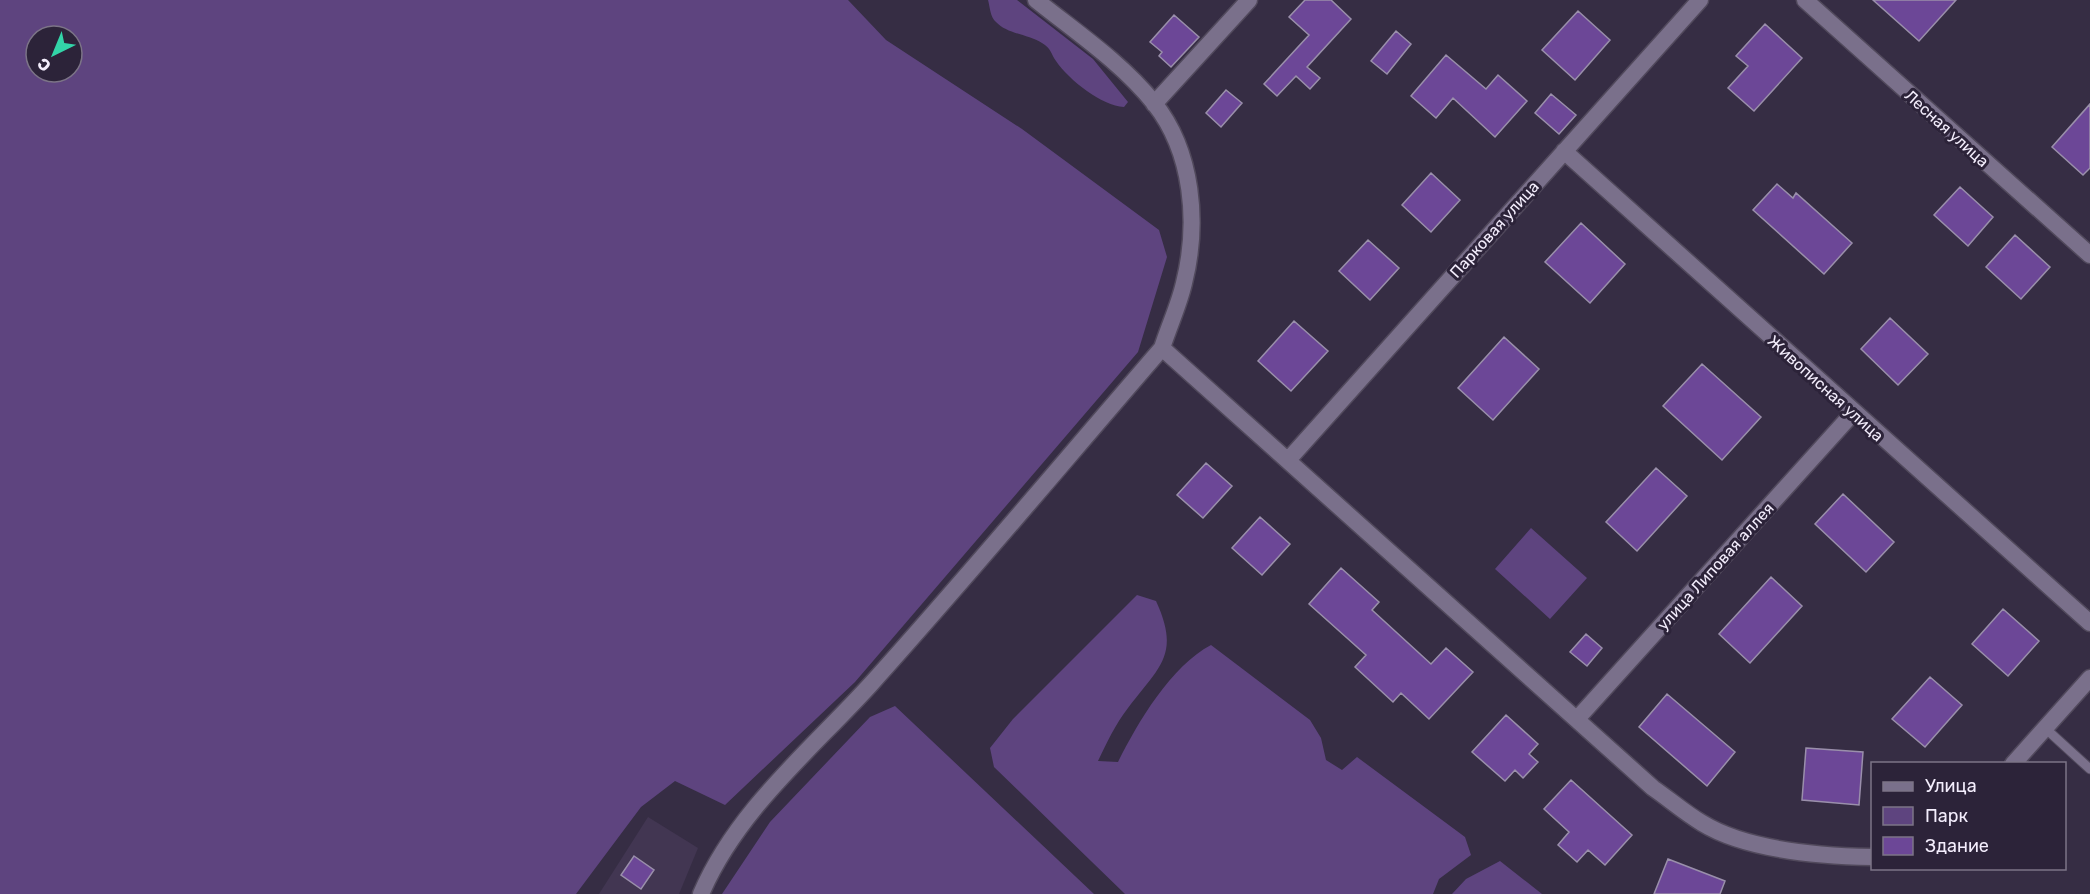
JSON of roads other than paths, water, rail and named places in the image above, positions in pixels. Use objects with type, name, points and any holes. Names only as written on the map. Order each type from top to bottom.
[{"type":"street","points":[[701,894],[730,840],[766,795],[871,684],[1162,348],[1184,283],[1192,233],[1190,190],[1177,143],[1154,104],[1118,66],[1036,0]]},
{"type":"street","points":[[1154,104],[1249,0]]},
{"type":"street","name":"Парковая улица","points":[[1288,459],[1700,0]]},
{"type":"street","name":"Лесная улица","points":[[1804,0],[2090,255]]},
{"type":"street","name":"Живописная улица","points":[[1564,152],[2090,623]]},
{"type":"street","points":[[1162,348],[1653,788],[1703,824],[1751,842],[1835,856],[1871,857]]},
{"type":"street","name":"улица Липовая аллея","points":[[1577,719],[1853,413]]},
{"type":"street","points":[[2015,762],[2090,678]]},
{"type":"lane","points":[[2045,728],[2090,769]]}]
